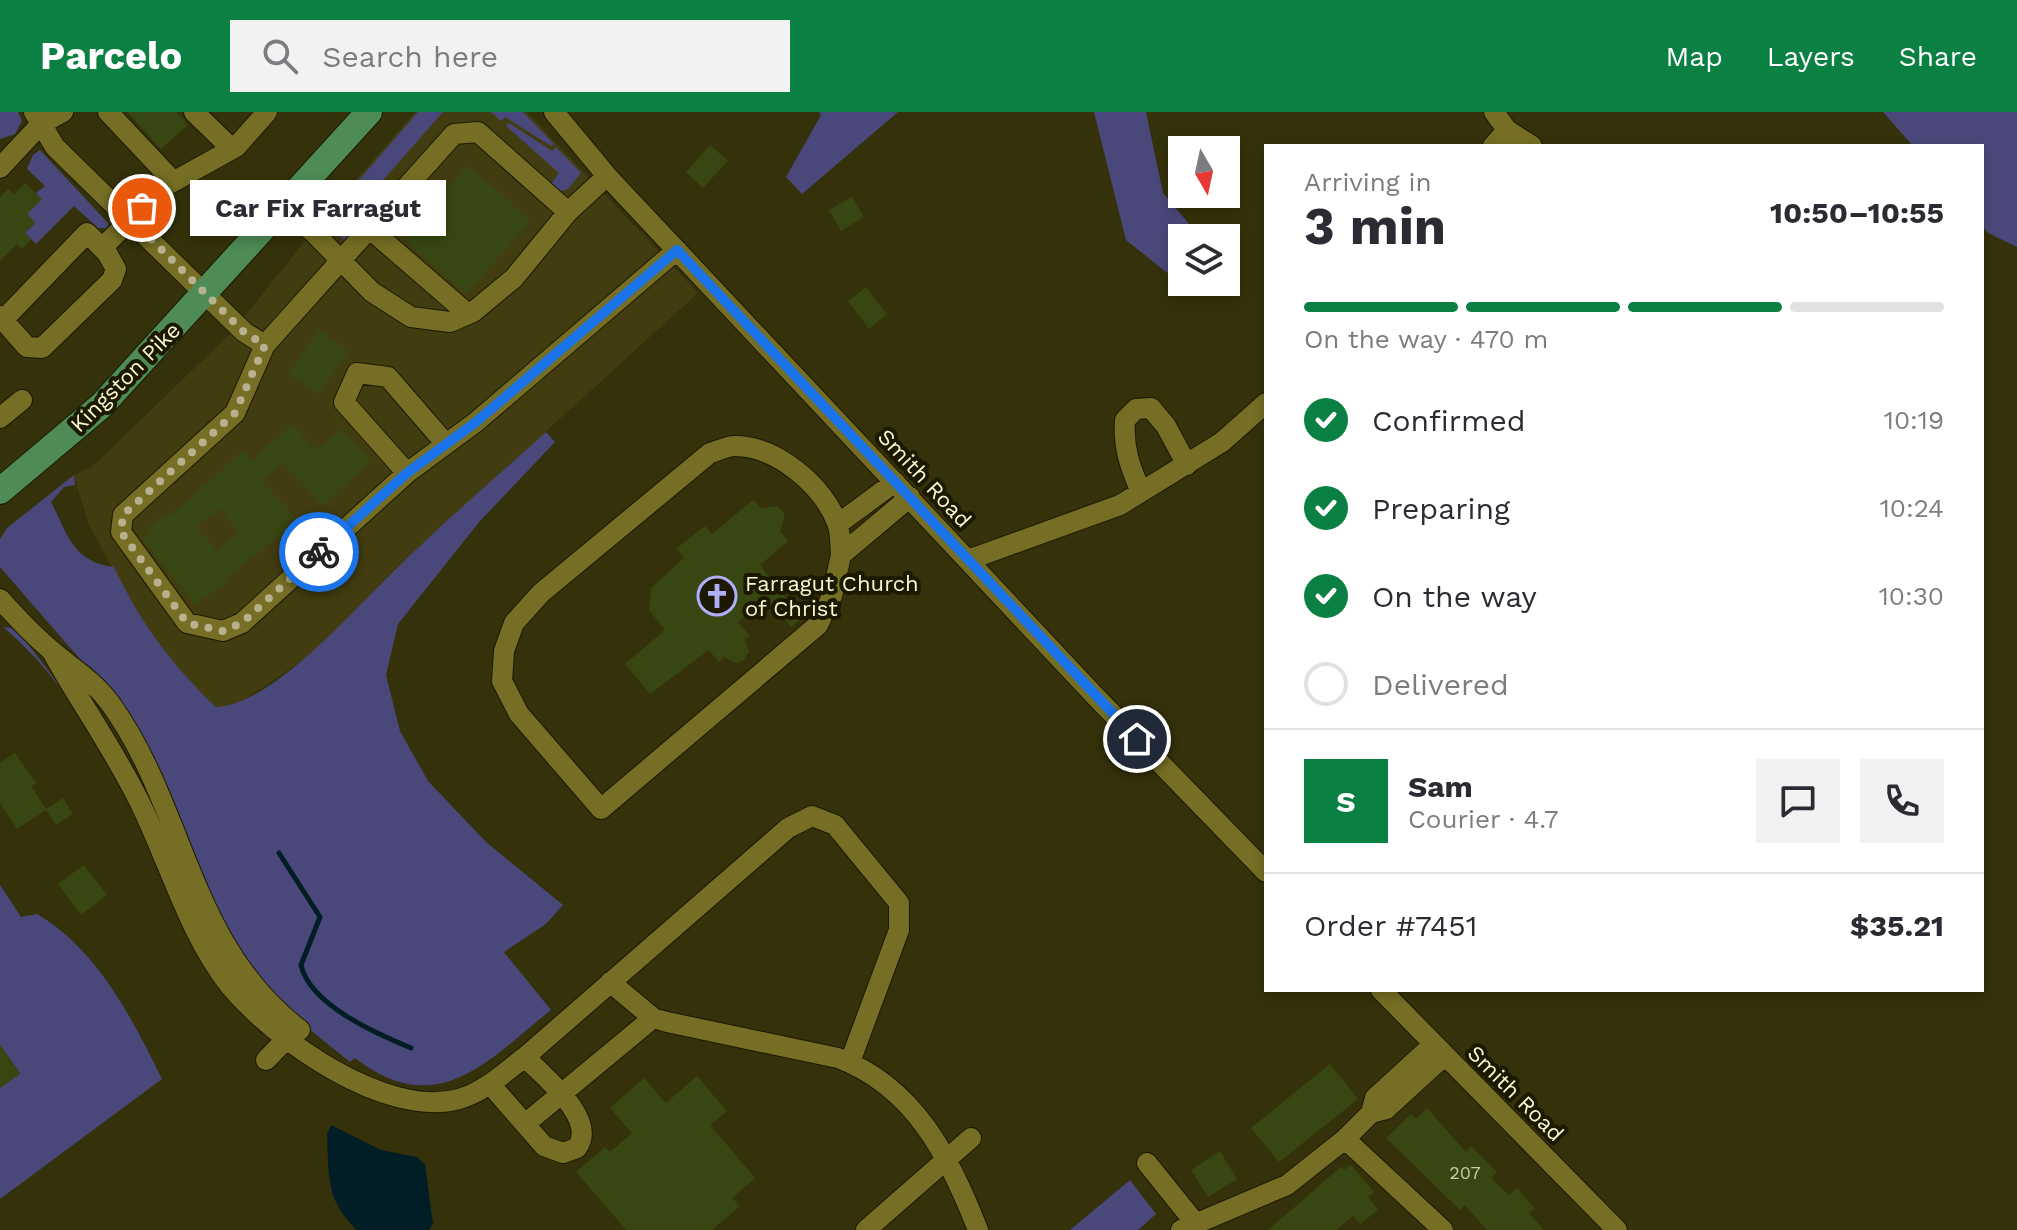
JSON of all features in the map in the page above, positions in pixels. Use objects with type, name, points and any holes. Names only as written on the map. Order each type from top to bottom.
[{"type":"main road","name":"Kingston Pike","points":[[0,491],[102,405],[283,210],[369,112]]},
{"type":"street","points":[[0,152],[35,123],[63,112]]},
{"type":"street","points":[[108,112],[173,181]]},
{"type":"street","points":[[194,112],[232,149]]},
{"type":"street","points":[[102,248],[162,188],[232,149],[267,112]]},
{"type":"street","name":"Smith Road","points":[[554,112],[607,176],[1264,870]]},
{"type":"street","points":[[1494,112],[1507,130],[1529,144]]},
{"type":"street","points":[[0,168],[35,123]]},
{"type":"street","points":[[35,123],[55,147],[205,295],[244,332],[265,345]]},
{"type":"street","points":[[568,212],[478,132],[466,130],[454,134],[265,345],[235,413],[123,515],[121,532],[187,623],[223,631],[242,623],[407,473],[488,412],[677,250]]},
{"type":"street","points":[[1495,144],[1507,130]]},
{"type":"street","points":[[283,210],[341,258],[372,292],[411,317],[433,322],[467,314],[514,278],[568,212],[607,176]]},
{"type":"street","points":[[370,229],[414,267],[436,274],[467,314]]},
{"type":"street","points":[[87,233],[116,269],[112,280],[42,348],[27,347],[2,318],[87,233]]},
{"type":"street","points":[[407,473],[344,402],[357,373],[388,377],[446,444]]},
{"type":"street","points":[[0,418],[22,400]]},
{"type":"street","points":[[968,560],[1096,514],[1141,492],[1222,442],[1264,405]]},
{"type":"street","points":[[1141,492],[1128,461],[1124,440],[1125,420],[1136,409],[1151,408],[1166,426],[1187,465]]},
{"type":"street","points":[[734,446],[768,455],[815,488],[838,524],[841,555],[832,596],[818,625],[601,809],[519,714],[502,681],[504,651],[514,623],[541,593],[710,453],[734,446]]},
{"type":"street","points":[[838,524],[895,482]]},
{"type":"street","points":[[841,555],[910,497]]},
{"type":"street","points":[[2,605],[51,650],[88,678],[110,703],[149,774],[173,855],[215,931],[292,1032],[378,1093],[417,1103],[459,1099],[490,1084],[803,818],[820,817],[835,825],[899,903],[901,911],[899,930],[850,1062]]},
{"type":"street","points":[[610,982],[653,1018],[865,1068],[902,1098],[940,1144],[978,1230]]},
{"type":"street","name":"Smith Road","points":[[1383,992],[1617,1230]]},
{"type":"street","points":[[525,1124],[653,1018]]},
{"type":"street","points":[[266,1060],[292,1032]]},
{"type":"street","points":[[1147,1163],[1188,1227],[1287,1185],[1345,1139],[1371,1113],[1386,1109],[1405,1081],[1439,1050]]},
{"type":"street","points":[[490,1084],[544,1146],[554,1151],[571,1152],[577,1148],[582,1126],[525,1057]]},
{"type":"street","points":[[866,1230],[971,1138]]},
{"type":"street","points":[[1345,1139],[1443,1230]]},
{"type":"shaded area","points":[[0,112],[18,112],[22,121],[15,134],[0,139]]},
{"type":"shaded area","points":[[415,112],[527,112],[698,293],[395,569],[315,652],[233,707],[216,707],[181,674],[138,617],[88,523],[74,475],[92,467],[232,332],[337,201]]},
{"type":"shaded area","points":[[418,112],[443,112],[341,228],[349,236],[344,240],[324,220]]},
{"type":"shaded area","points":[[491,112],[523,112],[554,144],[551,146],[505,117],[501,121]]},
{"type":"shaded area","points":[[819,112],[898,112],[802,194],[786,177],[821,115]]},
{"type":"shaded area","points":[[1094,112],[1146,112],[1168,208],[1176,208],[1189,224],[1168,224],[1168,273],[1126,240]]},
{"type":"shaded area","points":[[1883,112],[2017,112],[2017,247],[1984,228],[1984,144],[1911,144]]},
{"type":"shaded area","points":[[509,123],[552,151],[556,147],[581,173],[567,190],[559,191],[551,184],[559,173],[506,126]]},
{"type":"shaded area","points":[[40,150],[109,224],[107,228],[98,228],[74,206],[36,244],[25,233],[35,223],[27,214],[41,199],[36,193],[45,186],[27,169],[33,155]]},
{"type":"shaded area","points":[[546,432],[555,442],[480,521],[398,624],[386,675],[400,731],[428,781],[486,842],[563,905],[546,924],[504,952],[551,1010],[482,1065],[436,1084],[411,1084],[384,1076],[355,1058],[350,1062],[277,1003],[240,957],[118,703],[0,567],[0,539],[7,528],[74,475],[75,485],[64,487],[51,502],[68,536],[89,559],[114,567],[158,642],[216,707],[238,702],[263,690],[288,672]]},
{"type":"shaded area","points":[[3,627],[21,635],[113,755],[206,957],[267,1038],[224,993],[208,971],[122,789],[72,703],[40,664]]},
{"type":"shaded area","points":[[0,885],[21,917],[37,914],[78,946],[95,966],[125,1009],[162,1079],[0,1199],[0,1088],[20,1073],[0,1045]]},
{"type":"shaded area","points":[[1130,1180],[1156,1214],[1138,1230],[1070,1230]]},
{"type":"water","points":[[331,1125],[381,1150],[417,1157],[425,1164],[433,1224],[429,1230],[357,1230],[339,1208],[331,1186],[327,1134]]},
{"type":"building","points":[[127,112],[176,112],[188,125],[161,149]]},
{"type":"building","points":[[710,145],[728,161],[703,188],[686,172]]},
{"type":"building","points":[[468,165],[531,221],[466,294],[403,239]]},
{"type":"building","points":[[25,183],[42,199],[27,214],[35,223],[25,233],[31,239],[22,249],[17,244],[0,261],[0,197],[8,189],[14,194]]},
{"type":"building","points":[[852,197],[864,217],[841,231],[829,210]]},
{"type":"building","points":[[866,287],[887,314],[869,329],[848,301]]},
{"type":"building","points":[[319,330],[349,352],[318,394],[288,373]]},
{"type":"building","points":[[291,424],[316,451],[341,428],[371,460],[323,506],[283,463],[262,481],[295,517],[283,527],[285,531],[224,580],[226,583],[195,604],[142,539],[152,531],[149,528],[166,514],[169,517],[243,451],[252,461]],"holes":[[[220,508],[238,532],[217,551],[196,527]]]},
{"type":"building","name":"Farragut Church of Christ","points":[[753,500],[761,508],[777,506],[785,514],[780,531],[788,541],[760,565],[803,617],[791,627],[767,598],[738,622],[750,636],[744,640],[749,651],[743,661],[736,663],[724,657],[719,662],[709,650],[650,694],[625,664],[665,630],[649,610],[651,588],[684,558],[676,549],[705,526],[712,534]]},
{"type":"building","points":[[15,753],[36,783],[31,786],[46,809],[63,798],[73,814],[56,825],[46,810],[17,829],[0,803],[0,763]]},
{"type":"building","points":[[84,865],[107,895],[81,915],[58,884]]},
{"type":"building","points":[[0,1045],[20,1074],[0,1088]]},
{"type":"building","points":[[1330,1064],[1358,1099],[1279,1162],[1251,1128]]},
{"type":"building","points":[[697,1076],[727,1111],[710,1125],[755,1178],[732,1198],[740,1206],[712,1230],[626,1230],[576,1172],[605,1147],[610,1152],[632,1133],[610,1108],[644,1078],[666,1103]]},
{"type":"building","points":[[1427,1108],[1466,1152],[1471,1146],[1497,1172],[1491,1178],[1509,1195],[1517,1188],[1535,1209],[1529,1213],[1544,1230],[1487,1230],[1465,1205],[1460,1210],[1386,1138],[1411,1114],[1416,1119]]},
{"type":"building","points":[[1220,1151],[1237,1179],[1208,1197],[1191,1170]]},
{"type":"building","points":[[1351,1165],[1374,1192],[1368,1197],[1378,1210],[1360,1224],[1353,1216],[1336,1230],[1268,1230],[1342,1166],[1344,1170]]},
{"type":"waterway","points":[[279,853],[320,917],[301,965],[307,979],[317,993],[347,1016],[411,1048]]},
{"type":"way so far","points":[[142,208],[132,220],[244,332],[265,345],[235,413],[123,515],[121,532],[187,623],[223,631],[242,623],[319,552]]},
{"type":"place","name":"Car Fix Farragut","points":[[142,208]]},
{"type":"place","name":"Farragut Church of Christ","points":[[717,596]]},
{"type":"route","points":[[319,552],[407,473],[476,422],[677,250],[1137,739]]}]
